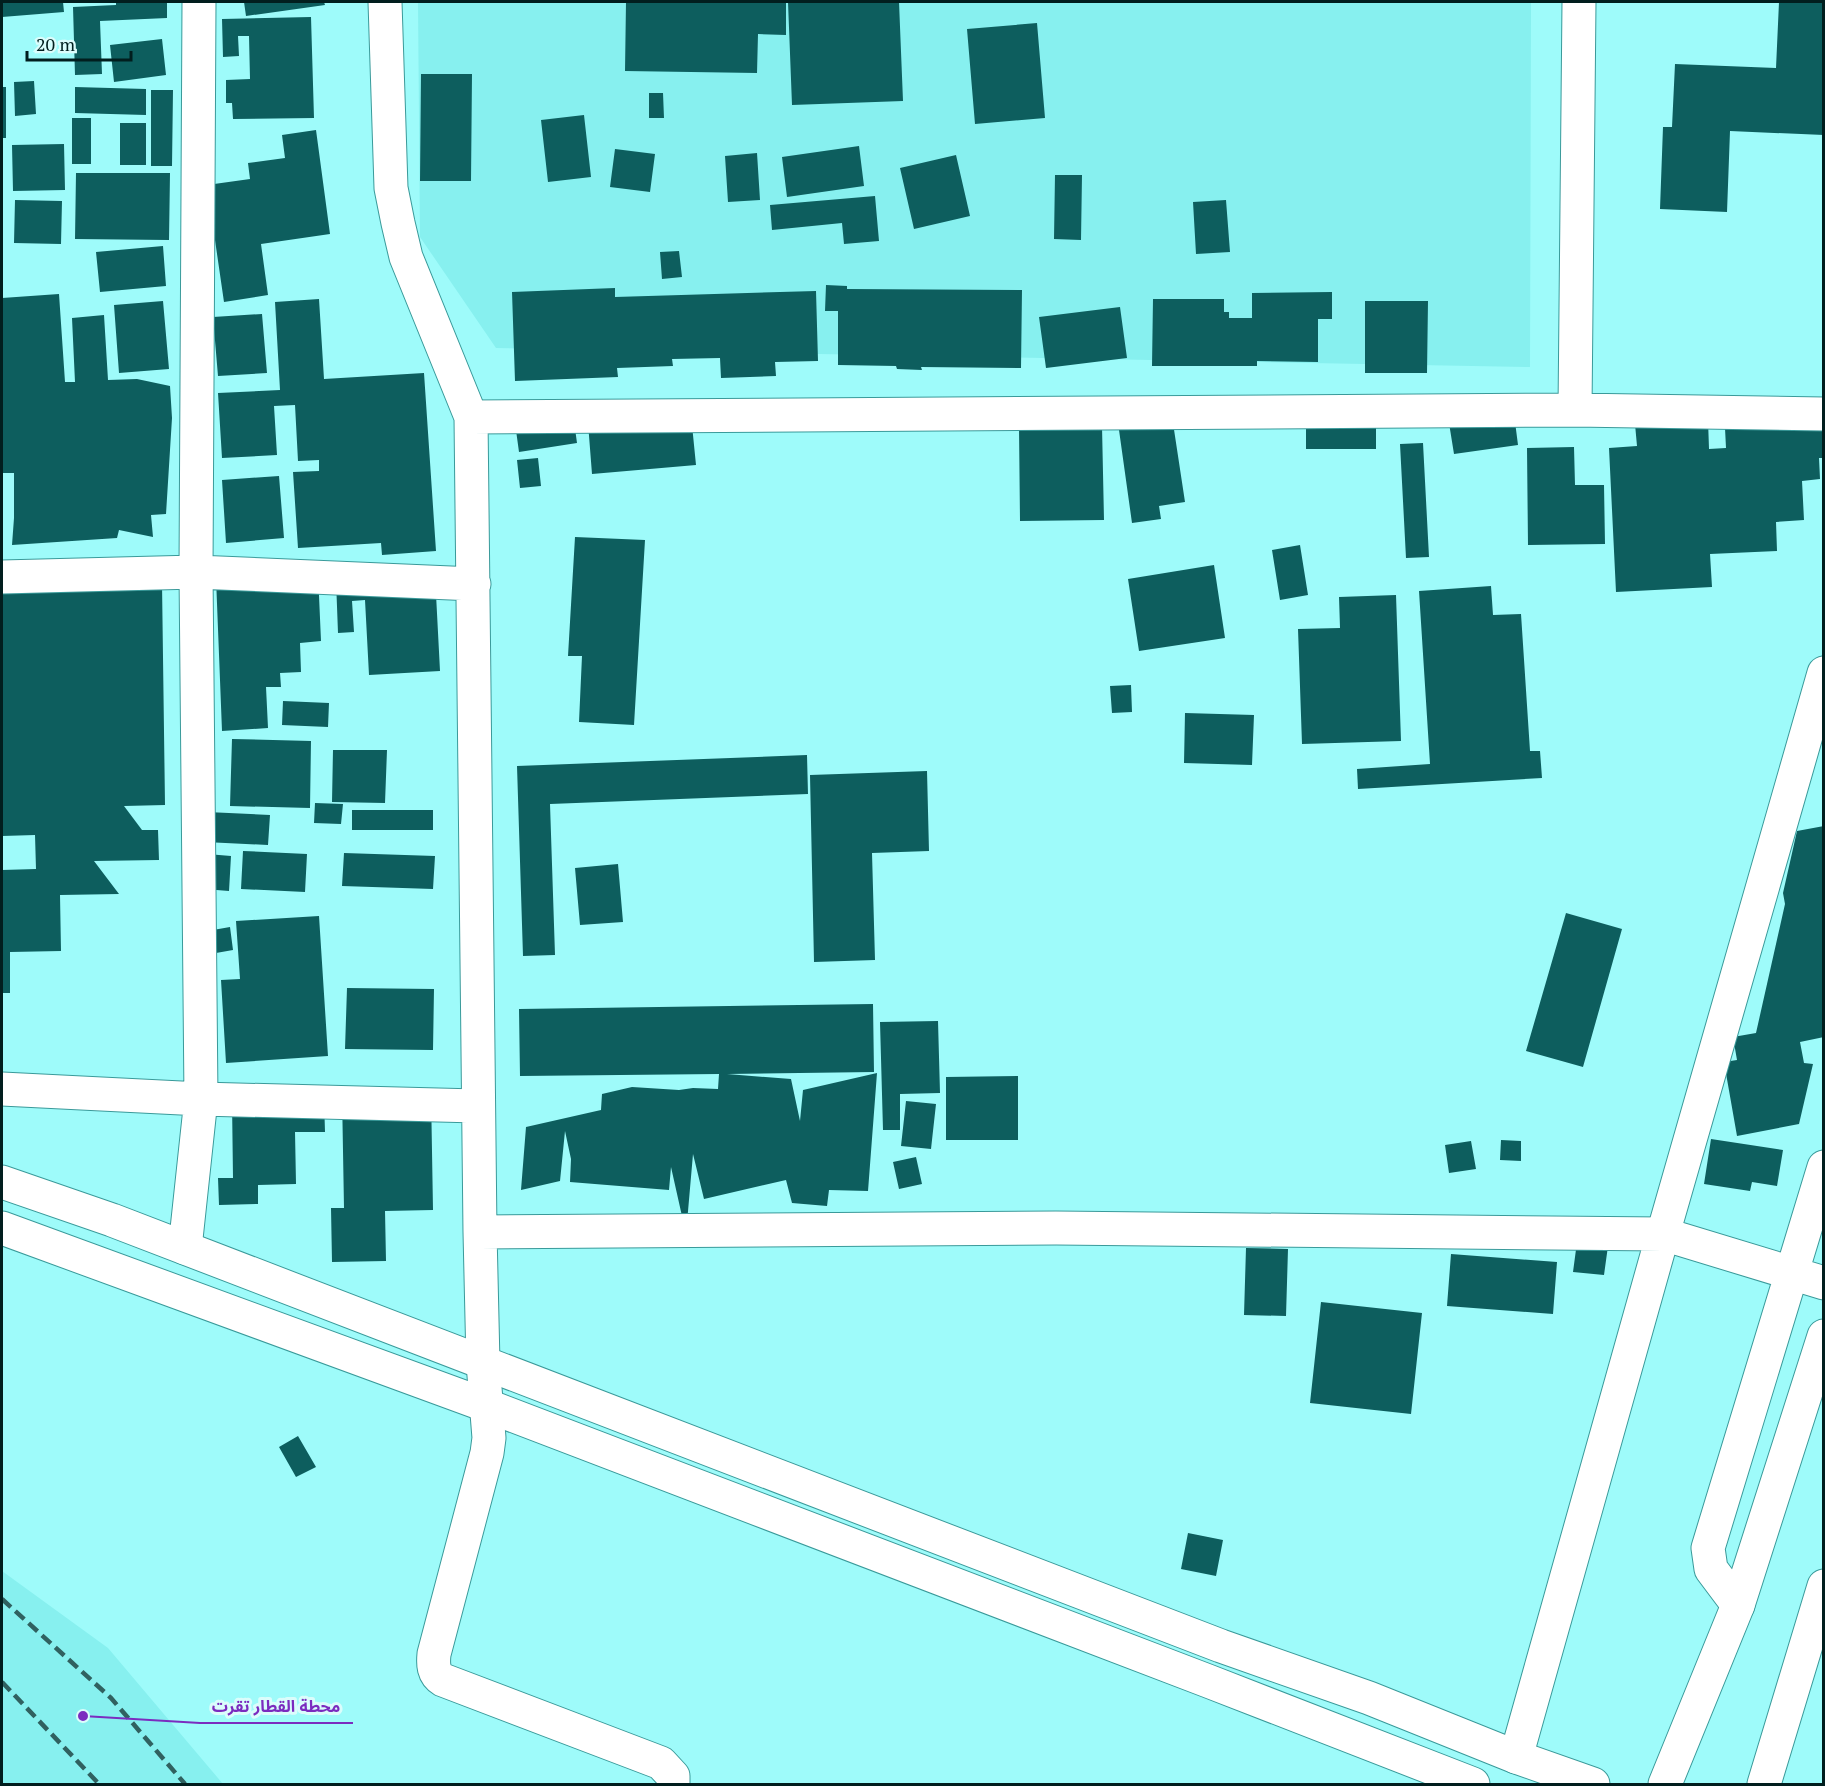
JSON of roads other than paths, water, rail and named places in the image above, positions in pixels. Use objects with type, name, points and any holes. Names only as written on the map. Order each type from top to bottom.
[{"type":"main road","points":[[185,1248],[201,1099],[196,572],[199,2]]},
{"type":"main road","points":[[385,2],[391,188],[398,223],[406,257],[471,417],[477,1106],[483,1363],[489,1438],[434,1654],[434,1668],[443,1680],[661,1763],[673,1776],[673,1785]]},
{"type":"main road","points":[[1575,410],[1579,2]]},
{"type":"main road","points":[[471,417],[1575,410],[1824,414]]},
{"type":"main road","points":[[2,577],[196,572],[474,584]]},
{"type":"main road","points":[[1516,1757],[1824,673]]},
{"type":"main road","points":[[2,1089],[201,1099],[477,1106]]},
{"type":"main road","points":[[1738,1605],[1711,1569],[1708,1548],[1824,1167]]},
{"type":"main road","points":[[2,1182],[112,1220],[1221,1646],[1369,1698],[1593,1785]]},
{"type":"main road","points":[[2,1228],[488,1406],[1472,1784]]},
{"type":"main road","points":[[480,1232],[1056,1228],[1663,1234],[1824,1283]]},
{"type":"main road","points":[[1665,1785],[1738,1605],[1824,1336]]},
{"type":"main road","points":[[1764,1785],[1824,1586]]},
{"type":"main road","points":[[1208,1681],[1221,1646]]},
{"type":"railway","points":[[2,1599],[111,1698],[185,1784]]},
{"type":"railway","points":[[2,1682],[99,1784]]},
{"type":"place","name":"محطة القطار تقرت","points":[[83,1716]]}]
